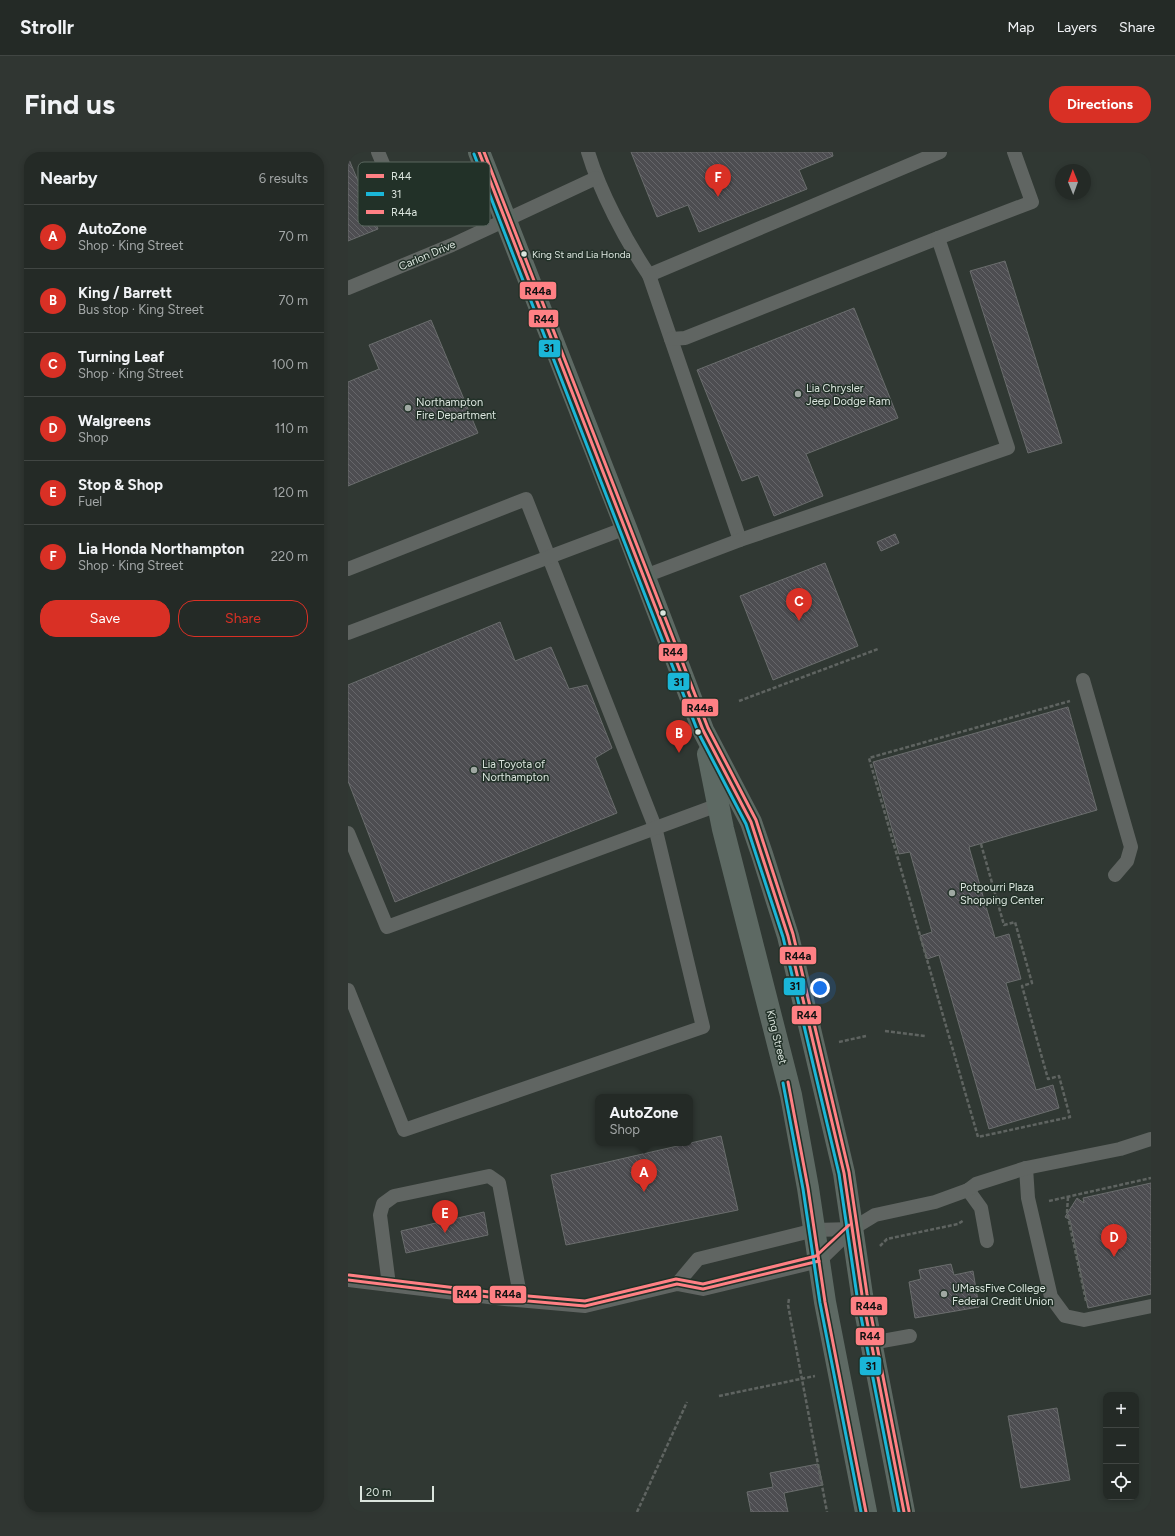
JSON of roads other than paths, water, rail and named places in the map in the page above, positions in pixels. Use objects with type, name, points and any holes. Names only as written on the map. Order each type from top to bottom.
[{"type":"main road","name":"King Street","points":[[479,152],[483,162]]},
{"type":"main road","name":"King Street","points":[[490,180],[645,576],[703,730],[751,822],[788,936],[844,1173],[852,1229],[872,1343],[904,1512]]},
{"type":"main road","name":"King Street","points":[[703,730],[718,805],[789,1083],[825,1302],[866,1512]]},
{"type":"lane","points":[[378,152],[382,162]]},
{"type":"lane","points":[[588,152],[596,178],[639,261],[649,276],[740,540]]},
{"type":"lane","points":[[649,276],[940,152]]},
{"type":"lane","points":[[671,338],[685,338],[1032,202],[1014,152]]},
{"type":"lane","name":"Carlon Drive","points":[[348,288],[506,220],[596,178]]},
{"type":"lane","points":[[645,576],[740,540],[1008,448],[938,238]]},
{"type":"lane","points":[[348,569],[526,499],[550,556],[655,827],[702,1027],[404,1130],[348,990]]},
{"type":"lane","points":[[348,633],[626,528]]},
{"type":"lane","points":[[1082,680],[1131,847],[1127,861],[1115,875]]},
{"type":"lane","points":[[348,833],[387,927],[718,805]]},
{"type":"lane","points":[[348,1280],[585,1306],[677,1284],[704,1289],[819,1261],[852,1229],[875,1216],[935,1202],[968,1190],[976,1184],[1026,1168],[1120,1149],[1151,1139]]},
{"type":"lane","points":[[1026,1168],[1028,1198],[1051,1297],[1065,1316],[1084,1320],[1151,1306]]},
{"type":"lane","points":[[389,1285],[380,1215],[383,1204],[394,1196],[489,1176],[499,1183],[521,1300]]},
{"type":"lane","points":[[968,1190],[981,1208],[987,1241]]},
{"type":"lane","points":[[677,1284],[698,1260],[814,1230],[852,1229]]},
{"type":"lane","points":[[872,1343],[910,1336]]},
{"type":"place","name":"Lia Honda Northampton","points":[[718,197]]},
{"type":"place","name":"King St and Lia Honda","points":[[524,254]]},
{"type":"place","name":"Lia Chrysler Jeep Dodge Ram","points":[[798,394]]},
{"type":"place","name":"Northampton Fire Department","points":[[408,408]]},
{"type":"place","name":"Turning Leaf","points":[[799,621]]},
{"type":"place","name":"King / Barrett","points":[[679,753]]},
{"type":"place","name":"Lia Toyota of Northampton","points":[[474,770]]},
{"type":"place","name":"Potpourri Plaza Shopping Center","points":[[952,893]]},
{"type":"place","name":"AutoZone","points":[[644,1192]]},
{"type":"place","name":"Stop & Shop","points":[[445,1233]]},
{"type":"place","name":"Walgreens","points":[[1114,1257]]},
{"type":"place","name":"UMassFive College Federal Credit Union","points":[[944,1294]]}]
